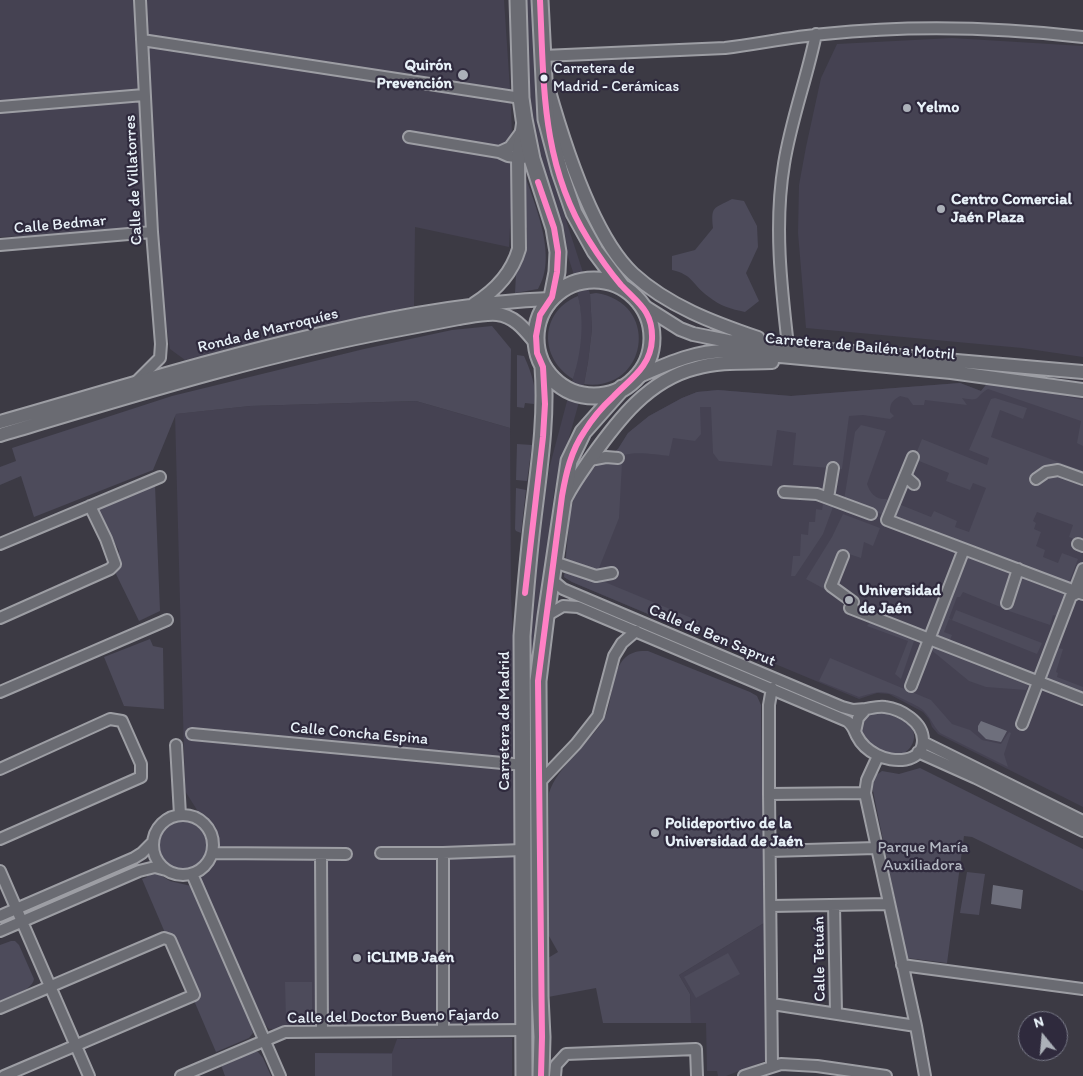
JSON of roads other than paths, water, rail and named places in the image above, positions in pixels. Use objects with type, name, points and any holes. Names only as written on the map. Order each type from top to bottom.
[{"type":"highway","points":[[518,0],[525,158],[557,240],[558,267],[551,298]]},
{"type":"highway","points":[[540,0],[546,119],[560,172],[574,213],[594,251],[622,287],[642,305],[649,319],[652,339],[648,359],[637,376],[622,388],[601,395],[579,394],[559,384],[543,367],[536,343],[538,321],[544,308],[551,298],[570,285],[585,280],[604,281],[622,287]]},
{"type":"highway","name":"Carretera de Madrid","points":[[524,1076],[522,636],[526,573],[543,437],[545,404],[543,367]]},
{"type":"highway","name":"Carretera de Madrid","points":[[541,1076],[538,681],[565,477],[572,451],[593,419],[622,388]]},
{"type":"main road","points":[[544,73],[581,186],[608,243],[619,259],[638,278],[669,300],[712,322],[772,344]]},
{"type":"main road","points":[[474,304],[492,292],[513,264],[518,249],[525,158]]},
{"type":"main road","name":"Ronda de Marroquíes","points":[[0,422],[262,348],[341,329],[474,304],[551,298]]},
{"type":"main road","name":"Carretera de Bailén a Motril","points":[[642,305],[670,324],[693,334],[728,341],[1083,372]]},
{"type":"main road","name":"Ronda de Marroquíes","points":[[0,435],[247,364],[332,343],[482,314],[505,316],[521,326],[536,343]]},
{"type":"main road","name":"Carretera de Bailén a Motril","points":[[637,376],[682,358],[716,351],[951,372],[1083,390]]},
{"type":"main road","points":[[561,506],[571,486],[624,415],[653,388],[673,376],[696,368],[716,364],[796,362],[811,358]]},
{"type":"street","name":"Calle de Villatorres","points":[[140,0],[152,232],[161,344],[160,358]]},
{"type":"street","points":[[543,56],[725,48],[816,34],[961,28],[1083,37]]},
{"type":"street","points":[[788,346],[778,233],[781,189],[792,125],[809,69],[816,34]]},
{"type":"street","points":[[142,40],[521,98]]},
{"type":"street","points":[[0,108],[144,95]]},
{"type":"street","points":[[499,152],[510,147],[523,125]]},
{"type":"street","points":[[409,137],[525,158]]},
{"type":"street","name":"Calle Bedmar","points":[[0,245],[152,232]]},
{"type":"street","points":[[136,383],[160,358],[170,368],[182,370]]},
{"type":"street","points":[[590,460],[606,457],[618,458],[604,449],[602,442]]},
{"type":"street","points":[[913,457],[888,520],[1079,592]]},
{"type":"street","points":[[1036,479],[1059,466],[1083,479]]},
{"type":"street","points":[[828,498],[833,468]]},
{"type":"street","points":[[905,476],[914,484]]},
{"type":"street","points":[[0,544],[160,477]]},
{"type":"street","points":[[784,492],[816,494],[876,516]]},
{"type":"street","points":[[0,618],[110,570],[115,564],[106,539],[90,506]]},
{"type":"street","points":[[911,686],[964,549]]},
{"type":"street","points":[[843,556],[831,586],[853,602],[850,608],[1083,699]]},
{"type":"street","points":[[560,564],[596,576],[612,573]]},
{"type":"street","points":[[1007,604],[1018,569]]},
{"type":"street","points":[[1079,592],[1083,569]]},
{"type":"street","name":"Calle de Ben Saprut","points":[[551,579],[563,589],[842,707],[853,710],[866,709]]},
{"type":"street","points":[[1022,724],[1070,596],[1079,592],[1083,582]]},
{"type":"street","name":"Calle de Ben Saprut","points":[[546,616],[561,607],[570,605],[578,607],[847,721],[856,732]]},
{"type":"street","points":[[0,692],[167,620]]},
{"type":"street","name":"Calle de Ben Saprut","points":[[538,784],[576,744],[598,716],[614,656],[622,643],[636,630]]},
{"type":"street","points":[[772,688],[769,705],[768,794],[772,1065]]},
{"type":"street","points":[[883,706],[910,717],[921,730],[923,742],[918,752],[912,758],[900,761],[878,756],[863,744],[856,732],[858,718],[866,709],[883,706]]},
{"type":"street","points":[[0,769],[110,719],[122,721],[141,764],[141,777],[0,840]]},
{"type":"street","name":"Calle Concha Espina","points":[[192,734],[524,764]]},
{"type":"street","points":[[923,742],[1083,821]]},
{"type":"street","points":[[176,745],[180,815]]},
{"type":"street","points":[[918,752],[976,778],[1083,831]]},
{"type":"street","points":[[878,756],[867,780],[865,793],[916,1026],[925,1076]]},
{"type":"street","points":[[768,794],[865,793]]},
{"type":"street","points":[[0,931],[140,871],[155,867],[179,875],[192,874],[205,866],[212,853],[212,838],[205,824],[196,818],[180,815],[173,816],[162,824],[153,842],[155,855],[166,870]]},
{"type":"street","points":[[0,916],[134,858],[153,842]]},
{"type":"street","points":[[770,851],[876,848]]},
{"type":"street","points":[[381,853],[522,850]]},
{"type":"street","points":[[212,853],[346,854]]},
{"type":"street","points":[[443,853],[443,1030]]},
{"type":"street","points":[[321,854],[322,1031]]},
{"type":"street","points":[[0,871],[88,1076]]},
{"type":"street","points":[[192,874],[280,1076]]},
{"type":"street","points":[[771,906],[889,904]]},
{"type":"street","name":"Calle Tetuán","points":[[834,905],[836,1013]]},
{"type":"street","points":[[0,1008],[164,938],[170,940],[194,995],[4,1076]]},
{"type":"street","points":[[902,965],[1083,990]]},
{"type":"street","points":[[772,1004],[916,1026]]},
{"type":"street","name":"Calle del Doctor Bueno Fajardo","points":[[181,1076],[284,1032],[524,1030]]},
{"type":"street","points":[[555,1076],[556,1065],[566,1054],[696,1049],[697,1076]]},
{"type":"street","points":[[744,1076],[772,1065],[781,1064],[817,1066],[886,1076]]},
{"type":"place","name":"Quirón Prevención","points":[[463,75]]},
{"type":"place","name":"Carretera de Madrid - Cerámicas","points":[[544,78]]},
{"type":"place","name":"Yelmo","points":[[907,108]]},
{"type":"place","name":"Centro Comercial Jaén Plaza","points":[[941,209]]},
{"type":"place","name":"Universidad de Jaén","points":[[849,600]]},
{"type":"place","name":"Polideportivo de la Universidad de Jaén","points":[[655,833]]},
{"type":"place","name":"iCLIMB Jaén","points":[[357,958]]},
{"type":"park label","name":"Parque María Auxiliadora","points":[[923,857]]}]
